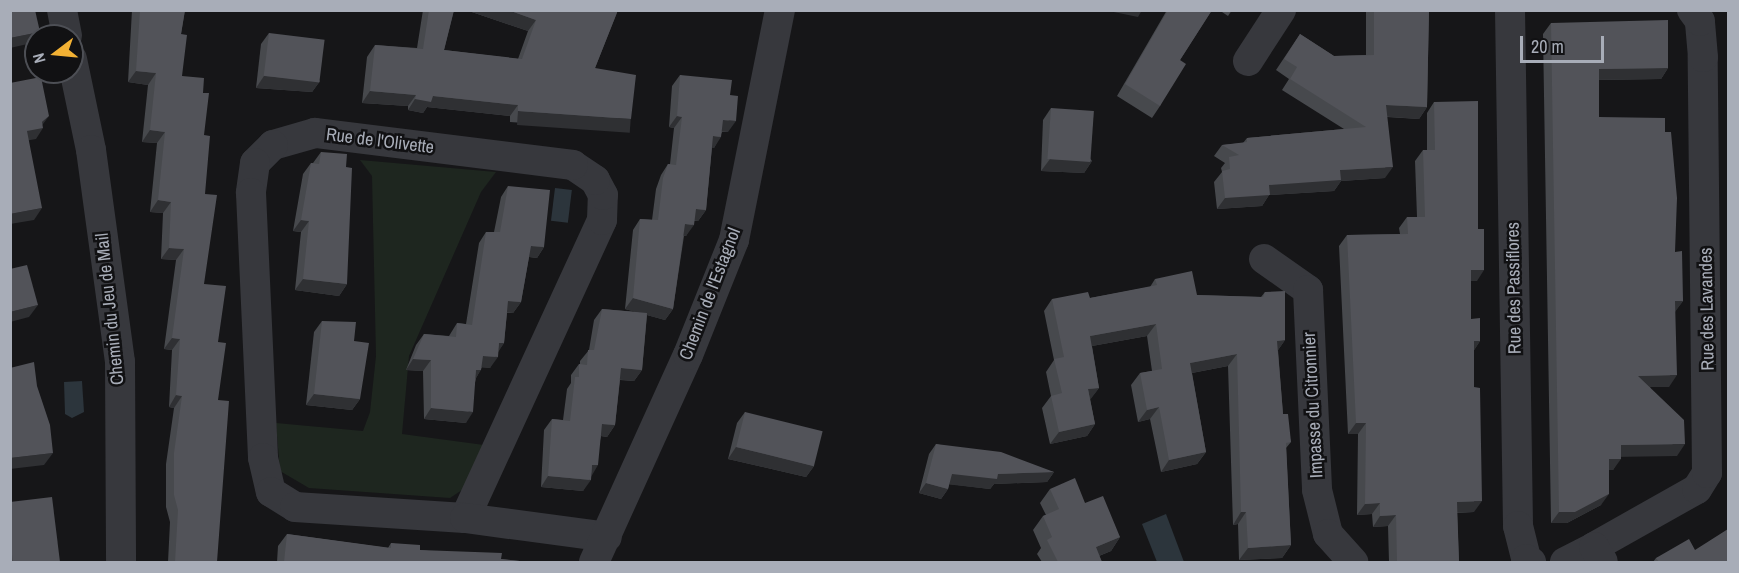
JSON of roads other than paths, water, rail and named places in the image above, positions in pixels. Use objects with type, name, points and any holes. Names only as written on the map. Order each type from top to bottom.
[{"type":"street","points":[[1248,61],[1281,10]]},
{"type":"street","name":"Rue des Passiflores","points":[[1510,10],[1518,526],[1526,560],[1531,562]]},
{"type":"street","name":"Rue des Lavandes","points":[[1599,555],[1697,489],[1707,473],[1703,57],[1700,21],[1692,10]]},
{"type":"street","name":"Chemin de l'Estagnol","points":[[600,550],[734,240],[779,11]]},
{"type":"street","name":"Chemin du Jeu de Mail","points":[[77,84],[91,150],[120,362],[121,562]]},
{"type":"street","name":"Rue de l'Olivette","points":[[465,518],[602,220],[603,195],[595,180],[573,165],[315,133],[273,145],[255,163],[252,193],[262,458],[271,492],[295,507],[465,518],[600,550]]},
{"type":"street","name":"Impasse du Citronnier","points":[[1264,259],[1308,290],[1317,490],[1328,534],[1353,562]]},
{"type":"street","points":[[1565,562],[1599,555]]}]
